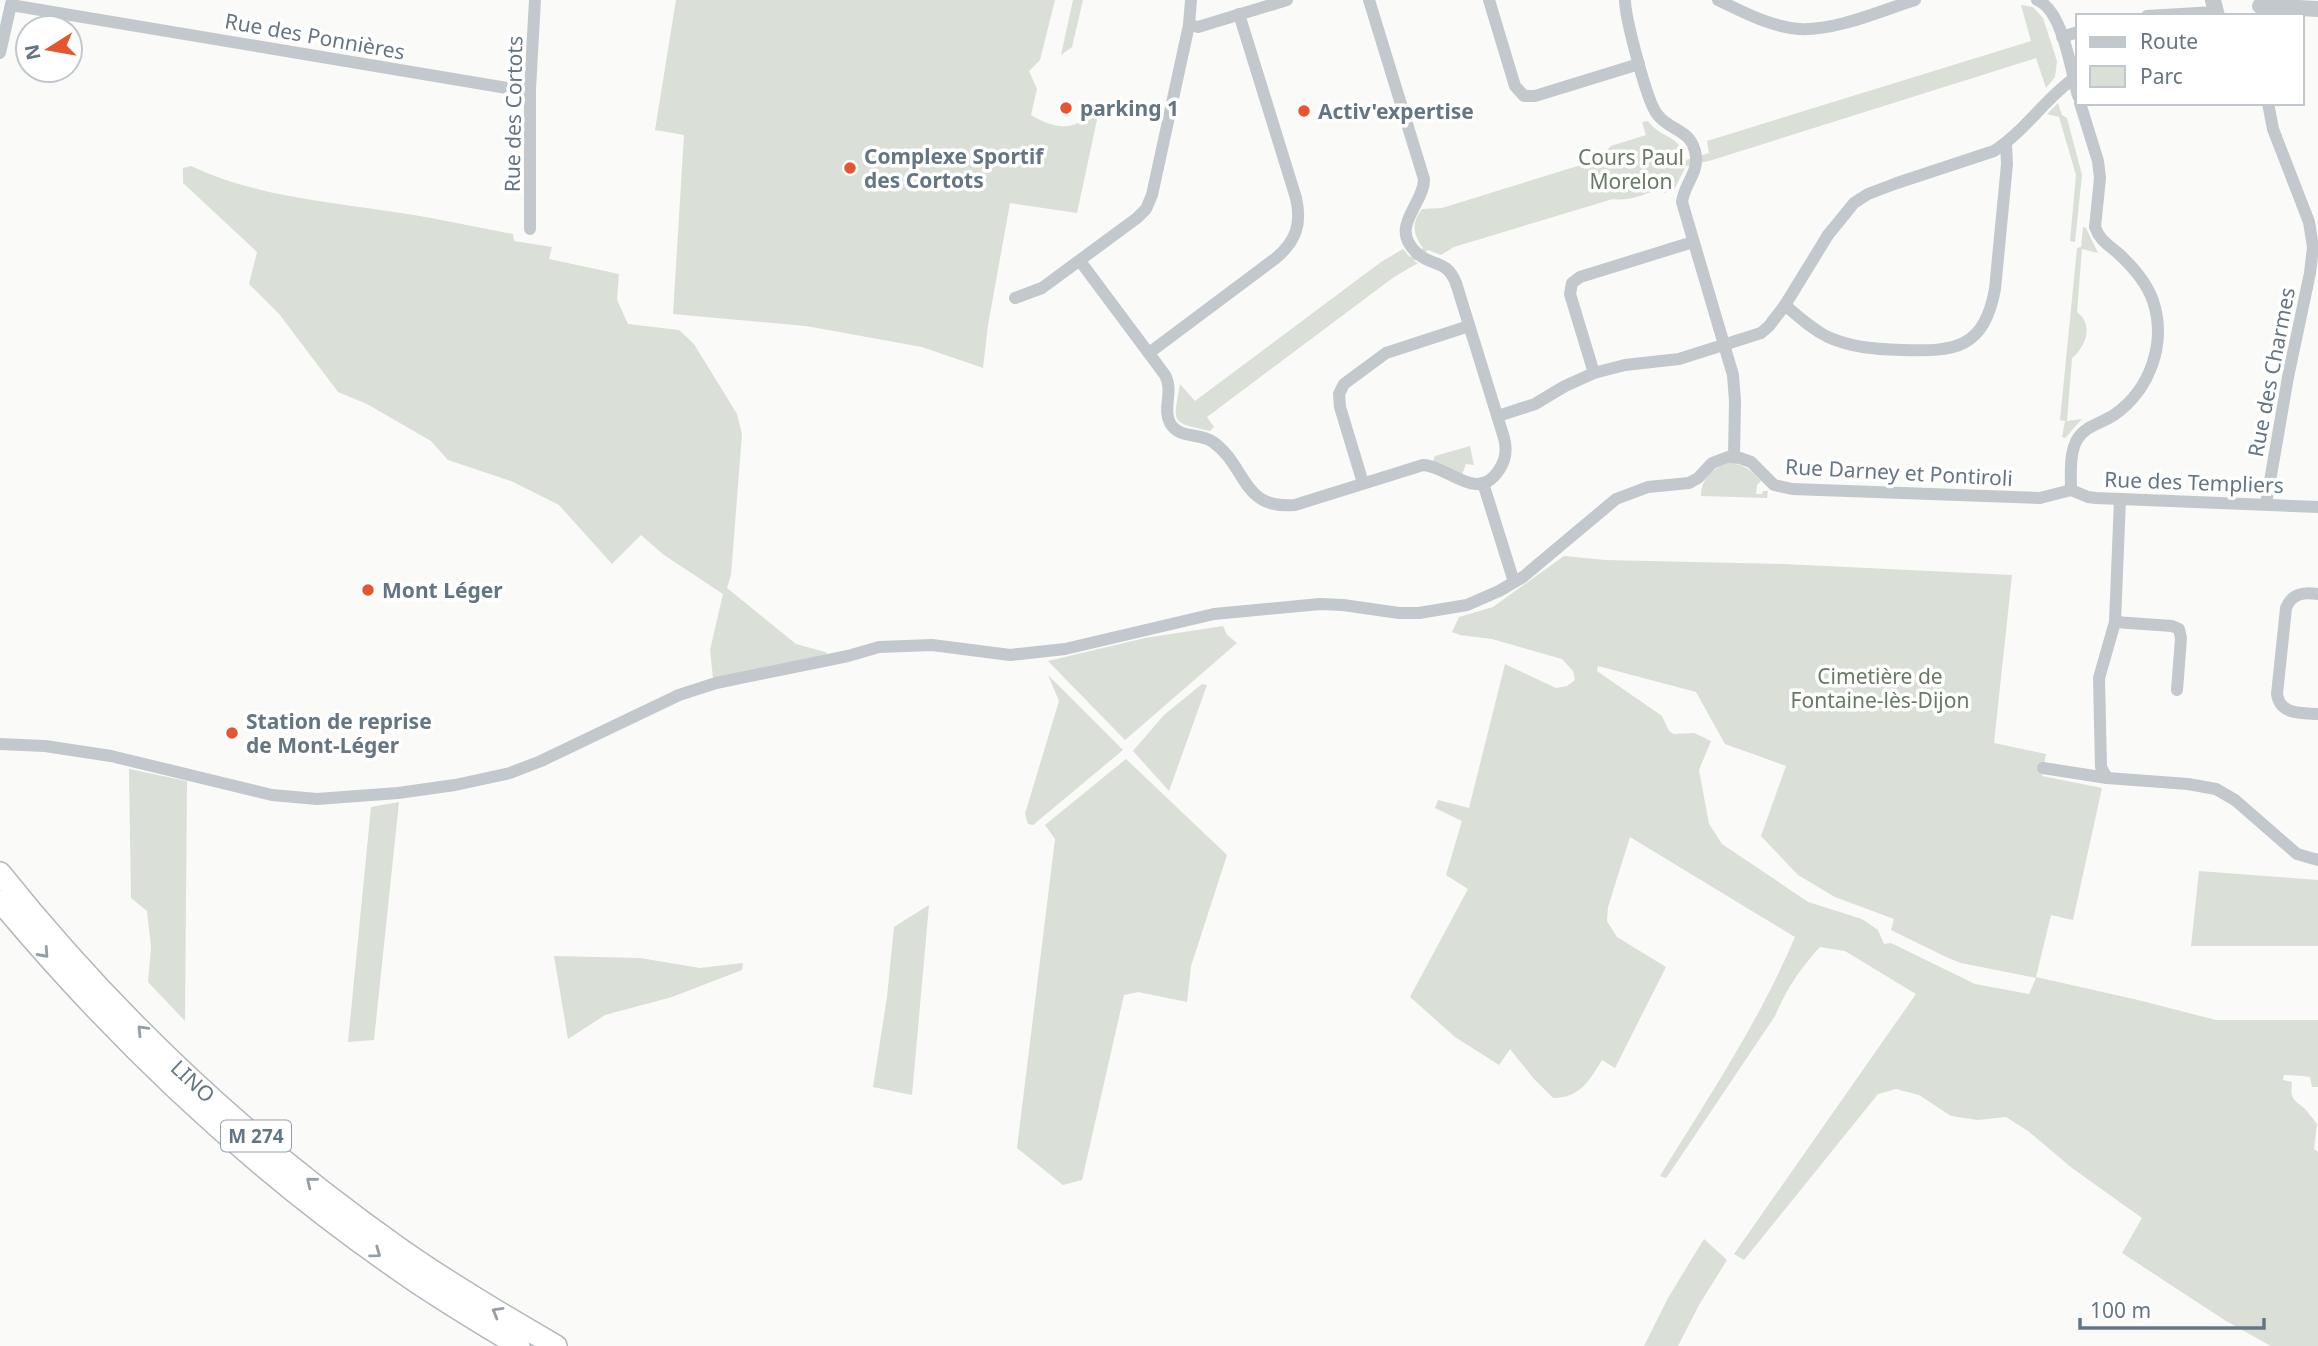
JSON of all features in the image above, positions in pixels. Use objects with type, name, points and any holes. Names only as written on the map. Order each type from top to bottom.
[{"type":"highway","name":"LINO","points":[[0,873],[84,970],[169,1057],[240,1124],[332,1199],[404,1252],[482,1303],[556,1346]]},
{"type":"highway","name":"LINO","points":[[0,901],[115,1031],[181,1095],[250,1156],[415,1282],[519,1346]]},
{"type":"street","name":"Rue des Cortots","points":[[530,229],[530,89],[535,0]]},
{"type":"street","points":[[1015,298],[1042,288],[1137,218],[1148,205],[1189,25],[1191,0]]},
{"type":"street","points":[[1189,25],[1198,27],[1287,0]]},
{"type":"street","points":[[1080,261],[1165,375],[1169,385],[1167,414],[1171,425],[1184,435],[1203,437],[1215,443],[1260,499],[1275,505],[1295,505],[1427,465],[1444,470],[1465,483],[1483,483],[1499,471],[1506,447],[1452,275],[1442,265],[1418,254],[1411,246],[1406,233],[1407,220],[1420,197],[1424,179],[1369,0]]},
{"type":"street","points":[[1489,0],[1515,86],[1524,96],[1535,96],[1639,64]]},
{"type":"street","points":[[0,744],[45,746],[111,756],[272,795],[317,799],[398,793],[510,773],[680,695],[716,683],[848,656],[878,647],[932,645],[1010,655],[1065,649],[1195,618],[1320,604],[1398,613],[1432,612],[1478,601],[1514,582],[1616,499],[1648,487],[1689,483],[1698,478],[1712,463],[1734,456],[1734,387],[1725,345],[1682,202],[1695,168],[1693,145],[1684,134],[1655,113],[1627,19],[1625,0]]},
{"type":"street","points":[[1718,0],[1760,19],[1799,29],[1841,23],[1915,0]]},
{"type":"street","points":[[2037,0],[2053,14],[2076,89]]},
{"type":"street","name":"Rue des Ponnières","points":[[12,3],[508,88],[530,89]]},
{"type":"street","points":[[0,53],[12,3]]},
{"type":"street","points":[[2259,7],[2318,9]]},
{"type":"street","points":[[2166,14],[2215,9]]},
{"type":"street","points":[[1149,353],[1276,258],[1291,243],[1298,227],[1296,198],[1239,14]]},
{"type":"street","points":[[2062,37],[2076,33]]},
{"type":"street","points":[[1498,416],[1535,404],[1594,373],[1625,365],[1679,359],[1761,333],[1785,305],[1828,235],[1854,203],[1868,194],[1994,152],[2006,144],[2056,92],[2073,79]]},
{"type":"street","points":[[2071,490],[2073,448],[2079,436],[2113,415],[2140,389],[2155,358],[2158,332],[2153,301],[2144,282],[2130,265],[2103,242],[2095,227],[2100,178],[2098,161],[2081,105]]},
{"type":"street","points":[[2269,105],[2273,129],[2309,222],[2315,247]]},
{"type":"street","points":[[1785,305],[1817,331],[1861,349],[1938,351],[1959,346],[1974,336],[1986,322],[1995,289],[2007,164],[2006,144]]},
{"type":"street","points":[[1594,373],[1570,294],[1572,283],[1580,277],[1693,242]]},
{"type":"street","name":"Rue des Charmes","points":[[2266,504],[2288,377],[2315,247]]},
{"type":"street","points":[[1363,483],[1340,407],[1339,394],[1342,387],[1386,353],[1469,326]]},
{"type":"street","name":"Rue Darney et Pontiroli","points":[[1734,456],[1756,466],[1774,485],[1792,489],[2040,498],[2071,490]]},
{"type":"street","points":[[1483,483],[1514,582]]},
{"type":"street","name":"Rue des Templiers","points":[[2071,490],[2088,497],[2318,507]]},
{"type":"street","points":[[2107,778],[2101,767],[2099,678],[2115,622],[2120,499]]},
{"type":"street","points":[[2318,594],[2294,596],[2286,608],[2277,694],[2281,705],[2289,711],[2318,714]]},
{"type":"street","points":[[2115,622],[2172,626],[2179,629],[2181,638],[2177,690]]},
{"type":"street","points":[[2043,768],[2107,778],[2188,784],[2216,789],[2246,809],[2284,845],[2297,854],[2318,860]]},
{"type":"green space","name":"Complexe Sportif des Cortots","points":[[676,0],[1055,0],[1040,60],[1029,71],[1037,89],[1031,115],[1058,126],[1072,125],[1078,123],[1101,101],[1077,213],[1010,203],[983,368],[922,347],[806,326],[673,314],[684,135],[655,130]]},
{"type":"green space","points":[[1073,0],[1083,0],[1072,47],[1061,55]]},
{"type":"green space","name":"Cours Paul Morelon","points":[[2021,5],[2033,7],[2043,18],[2057,61],[2055,77],[2046,88],[2036,58],[1686,166],[1674,190],[1664,193],[1662,188],[1631,198],[1613,199],[1454,247],[1441,255],[1428,250],[1414,261],[1418,263],[1394,277],[1207,417],[1214,427],[1210,431],[1181,423],[1177,419],[1180,384],[1195,401],[1381,262],[1403,249],[1410,257],[1423,248],[1415,228],[1416,219],[1422,209],[1442,208],[1597,160],[1611,146],[1646,135],[1642,122],[1648,121],[1675,141],[1686,160],[1709,153],[1707,141],[2031,41]]},
{"type":"green space","points":[[2058,103],[2062,115],[2067,118],[2082,175],[2075,242],[2070,241],[2076,175],[2059,117],[2047,114]]},
{"type":"green space","points":[[191,166],[238,184],[287,196],[419,216],[513,234],[514,241],[552,247],[549,259],[619,274],[617,300],[628,324],[679,330],[694,344],[737,414],[742,434],[731,575],[727,588],[796,644],[825,652],[826,655],[713,678],[710,650],[723,594],[664,555],[641,535],[612,564],[559,505],[511,481],[448,460],[431,441],[367,404],[338,392],[280,315],[249,284],[257,252],[183,183],[183,168]]},
{"type":"green space","points":[[2083,227],[2098,253],[2082,249],[2077,312],[2087,329],[2081,348],[2072,358],[2067,421],[2082,419],[2065,438],[2062,437],[2065,421],[2060,420],[2077,248],[2081,247]]},
{"type":"green space","points":[[1470,446],[1474,465],[1466,464],[1461,477],[1433,461],[1435,456]]},
{"type":"green space","points":[[1731,463],[1754,474],[1761,481],[1757,485],[1756,494],[1768,491],[1767,498],[1701,496],[1706,478],[1719,467]]},
{"type":"green space","name":"Cimetière de Fontaine-lès-Dijon","points":[[1564,556],[1605,560],[1784,564],[2012,575],[1994,743],[2046,754],[2042,776],[2102,788],[2073,920],[2051,915],[2036,977],[2216,1020],[2318,1020],[2318,1087],[2312,1087],[2310,1077],[2284,1075],[2283,1080],[2292,1082],[2293,1098],[2317,1124],[2314,1149],[2318,1152],[2318,1346],[2271,1346],[2226,1321],[2122,1253],[2142,1218],[2006,1117],[1978,1120],[1951,1116],[1919,1095],[1896,1089],[1878,1094],[1744,1260],[1734,1254],[1916,994],[1845,951],[1820,947],[1794,979],[1775,1016],[1671,1171],[1666,1178],[1660,1176],[1749,1029],[1795,937],[1630,837],[1608,907],[1607,921],[1617,937],[1666,967],[1615,1068],[1602,1060],[1577,1092],[1553,1098],[1510,1049],[1499,1065],[1455,1037],[1410,997],[1468,889],[1446,875],[1462,821],[1435,808],[1438,800],[1469,808],[1505,664],[1556,688],[1567,686],[1575,680],[1573,671],[1562,659],[1492,639],[1452,632],[1459,617],[1493,607]],"holes":[[[1598,666],[1696,692],[1725,744],[1786,766],[1761,836],[1798,875],[1835,897],[1894,919],[1891,930],[1946,957],[1961,963],[2036,978],[2029,994],[1975,984],[1891,943],[1884,944],[1878,930],[1862,919],[1808,902],[1722,844],[1709,824],[1699,770],[1711,741],[1694,733],[1674,734],[1669,731],[1662,716],[1597,671]]]},
{"type":"green space","points":[[1223,626],[1227,635],[1237,643],[1125,740],[1048,661],[1145,638]]},
{"type":"green space","points":[[1048,675],[1123,750],[1033,825],[1028,824],[1025,814],[1059,701]]},
{"type":"green space","points":[[1202,684],[1207,685],[1169,791],[1133,751],[1164,715]]},
{"type":"green space","points":[[1126,759],[1227,855],[1191,966],[1187,1002],[1138,992],[1124,995],[1082,1180],[1063,1185],[1017,1148],[1055,839],[1045,825]]},
{"type":"green space","points":[[129,769],[187,781],[185,1021],[148,982],[151,947],[147,911],[131,898]]},
{"type":"green space","points":[[399,802],[374,1040],[348,1042],[371,807]]},
{"type":"green space","points":[[2199,871],[2318,880],[2318,946],[2191,946]]},
{"type":"green space","points":[[929,905],[912,1095],[873,1087],[887,997],[894,927]]},
{"type":"green space","points":[[554,956],[640,958],[700,968],[743,963],[742,970],[672,997],[605,1015],[568,1039]]},
{"type":"green space","points":[[1704,1239],[1727,1260],[1678,1346],[1644,1346],[1668,1298]]},
{"type":"place","name":"parking 1","points":[[1066,108]]},
{"type":"place","name":"Activ'expertise","points":[[1304,111]]},
{"type":"place","name":"Complexe Sportif des Cortots","points":[[850,168]]},
{"type":"place","name":"Mont Léger","points":[[368,590]]},
{"type":"place","name":"Station de reprise de Mont-Léger","points":[[232,733]]}]
